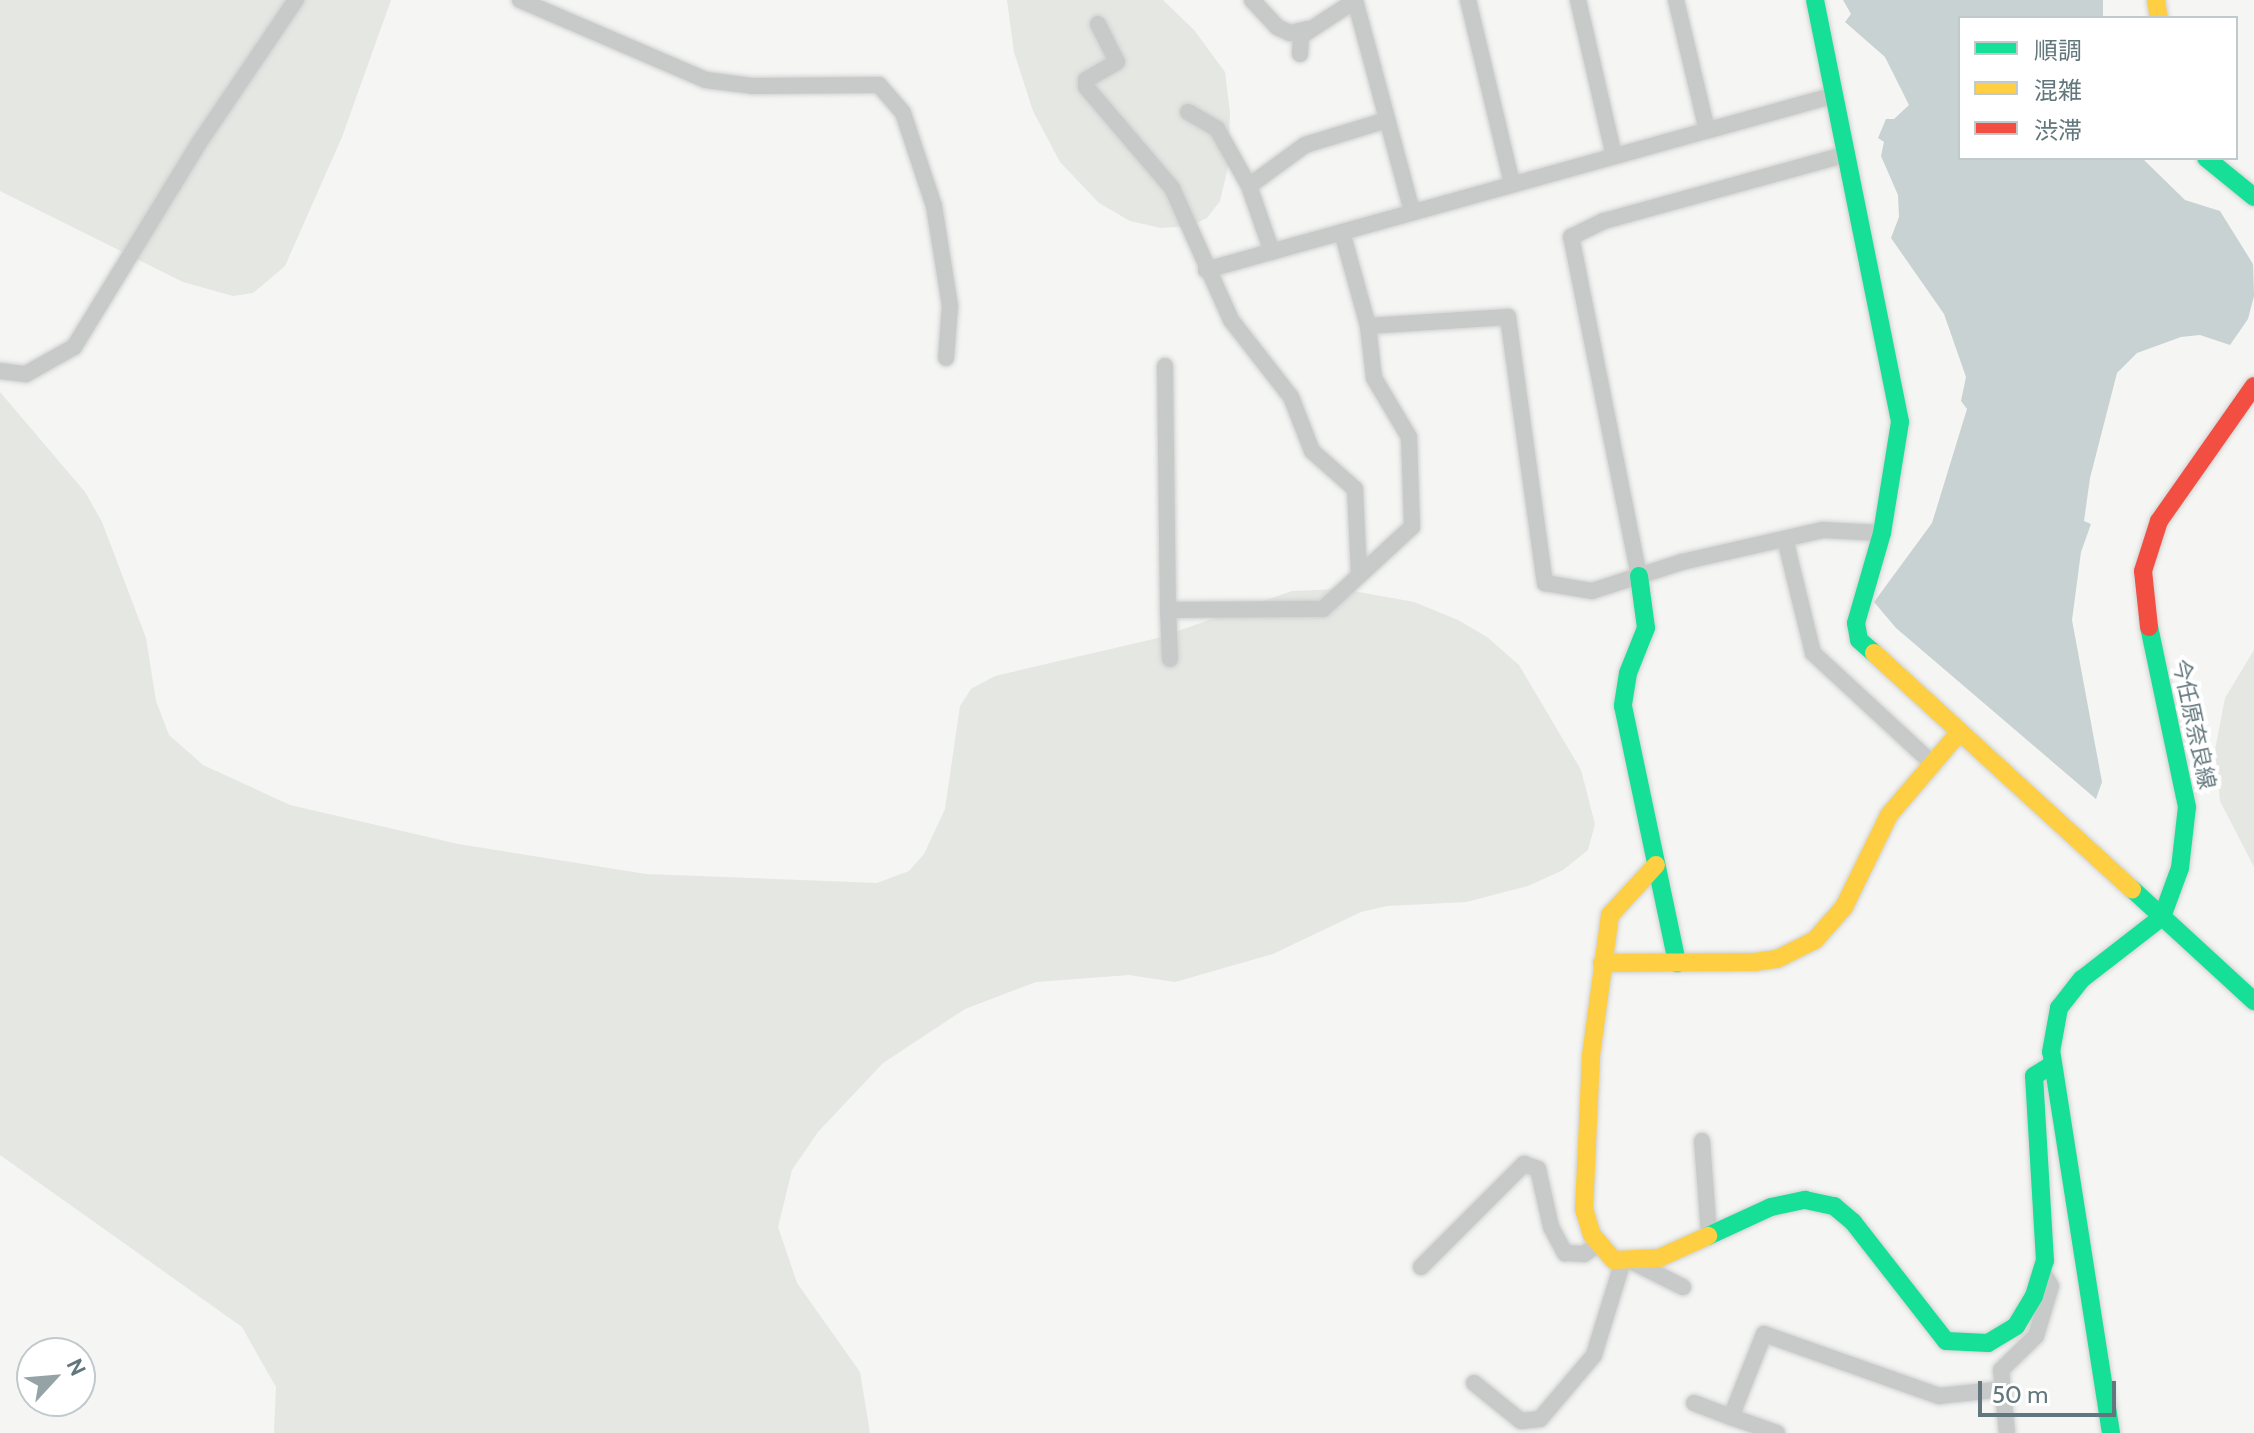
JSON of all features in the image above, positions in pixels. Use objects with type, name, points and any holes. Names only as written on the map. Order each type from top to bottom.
[{"type":"street","points":[[0,371],[26,374],[50,365],[74,347],[199,143],[296,0]]},
{"type":"street","points":[[520,0],[706,80],[752,86],[879,85],[903,113],[934,206],[950,306],[946,358]]},
{"type":"street","points":[[1252,0],[1277,27],[1290,33],[1308,29]]},
{"type":"street","points":[[1468,0],[1512,183]]},
{"type":"street","points":[[1578,0],[1614,156]]},
{"type":"street","points":[[1676,0],[1707,130]]},
{"type":"street","points":[[1815,0],[1900,422],[1882,533],[1859,605],[1859,640],[1958,734],[2254,1001]]},
{"type":"street","points":[[1300,54],[1301,36],[1308,29],[1354,1],[1412,211]]},
{"type":"street","points":[[1098,24],[1117,62],[1086,80],[1086,87],[1172,188],[1206,270],[1231,320],[1291,397],[1312,451],[1355,489],[1359,574]]},
{"type":"street","points":[[1206,270],[1835,95]]},
{"type":"street","points":[[1188,112],[1217,129],[1249,186],[1272,252]]},
{"type":"street","points":[[1249,186],[1305,145],[1387,120]]},
{"type":"street","points":[[1677,963],[1623,706],[1628,673],[1646,628],[1639,576],[1571,237],[1604,221],[1847,154]]},
{"type":"street","points":[[2208,160],[2254,197]]},
{"type":"street","points":[[1168,610],[1323,609],[1351,588],[1359,574],[1412,527],[1409,437],[1374,378],[1368,326],[1342,232]]},
{"type":"street","points":[[1368,326],[1508,317],[1545,583],[1592,591],[1639,576],[1823,530],[1882,533]]},
{"type":"street","points":[[1165,366],[1170,659]]},
{"type":"street","name":"今任原奈良線","points":[[2162,917],[2180,868],[2187,807],[2149,630],[2143,571],[2159,521],[2254,386]]},
{"type":"street","points":[[1785,539],[1813,653],[1933,764]]},
{"type":"street","points":[[1602,963],[1755,962],[1777,959],[1815,940],[1844,907],[1889,815],[1958,734]]},
{"type":"street","points":[[1656,865],[1610,915],[1591,1056],[1584,1209],[1599,1244],[1683,1287]]},
{"type":"street","points":[[2111,1433],[2053,1064],[2059,1008],[2082,979],[2162,917]]},
{"type":"street","points":[[1628,1261],[1659,1258],[1771,1207],[1805,1200],[1834,1206],[1853,1222],[1927,1322],[1946,1341],[1965,1345],[1988,1343],[2016,1326],[2042,1271],[2034,1076],[2041,1067],[2053,1064]]},
{"type":"street","points":[[1702,1141],[1709,1235]]},
{"type":"street","points":[[1421,1267],[1524,1164],[1538,1169],[1551,1227],[1565,1253],[1584,1254],[1599,1244]]},
{"type":"street","points":[[1474,1383],[1521,1421],[1540,1419],[1594,1355],[1628,1261]]},
{"type":"street","points":[[2007,1433],[2001,1370],[2036,1336],[2051,1286],[2042,1271]]},
{"type":"street","points":[[1731,1417],[1764,1334],[1939,1396],[2003,1389]]},
{"type":"street","points":[[1694,1403],[1777,1433]]},
{"type":"shaded area","points":[[0,0],[391,0],[342,137],[285,266],[253,293],[233,296],[183,282],[0,191]]},
{"type":"shaded area","points":[[1007,0],[1163,0],[1194,30],[1225,72],[1230,113],[1228,167],[1220,201],[1207,218],[1190,226],[1161,228],[1130,221],[1099,203],[1060,162],[1033,111],[1014,52]]},
{"type":"shaded area","points":[[1843,0],[2103,0],[2103,16],[1958,16],[1958,160],[2144,160],[2185,200],[2220,211],[2253,264],[2254,296],[2248,319],[2230,345],[2200,335],[2181,337],[2137,353],[2117,373],[2090,478],[2084,521],[2091,524],[2081,552],[2072,620],[2102,782],[2096,799],[1896,628],[1874,602],[1932,523],[1967,409],[1961,401],[1966,377],[1944,314],[1891,238],[1899,217],[1898,195],[1881,156],[1884,142],[1878,138],[1886,119],[1894,119],[1909,105],[1885,57],[1845,22],[1851,14]]},
{"type":"shaded area","points":[[0,392],[85,492],[102,522],[146,638],[156,701],[169,735],[203,765],[290,805],[458,844],[646,874],[877,883],[909,871],[924,854],[945,809],[960,706],[971,689],[995,676],[1158,638],[1292,591],[1342,589],[1414,602],[1458,620],[1487,637],[1519,665],[1581,770],[1595,824],[1588,850],[1563,870],[1528,886],[1466,902],[1387,906],[1361,912],[1273,954],[1175,982],[1129,975],[1036,982],[965,1009],[883,1063],[818,1132],[792,1170],[778,1227],[797,1283],[860,1372],[870,1433],[274,1433],[276,1387],[242,1327],[0,1155]]},
{"type":"shaded area","points":[[2254,650],[2254,867],[2220,801],[2215,750],[2225,698]]},
{"type":"traffic: fast","points":[[1815,0],[1900,422],[1882,533],[1856,623],[1859,640],[1874,653]]},
{"type":"traffic: fast","points":[[2208,160],[2254,197]]},
{"type":"traffic: fast","points":[[1639,576],[1646,628],[1628,673],[1623,706],[1677,963]]},
{"type":"traffic: fast","points":[[2111,1433],[2051,1052],[2059,1008],[2082,979],[2162,917],[2180,868],[2187,807],[2149,627]]},
{"type":"traffic: fast","points":[[2132,889],[2254,1001]]},
{"type":"traffic: fast","points":[[1708,1236],[1771,1207],[1805,1200],[1834,1206],[1853,1222],[1946,1341],[1988,1343],[2016,1326],[2034,1296],[2045,1261],[2034,1076],[2053,1064]]},
{"type":"traffic: slow","points":[[2156,0],[2159,16]]},
{"type":"traffic: slow","points":[[1874,653],[2132,889]]},
{"type":"traffic: slow","points":[[1602,963],[1755,962],[1777,959],[1815,940],[1844,907],[1889,815],[1958,734]]},
{"type":"traffic: slow","points":[[1656,865],[1610,915],[1591,1056],[1584,1209],[1592,1235],[1614,1260],[1659,1258],[1708,1236]]},
{"type":"traffic: jam","points":[[2149,627],[2143,571],[2159,521],[2254,386]]}]
